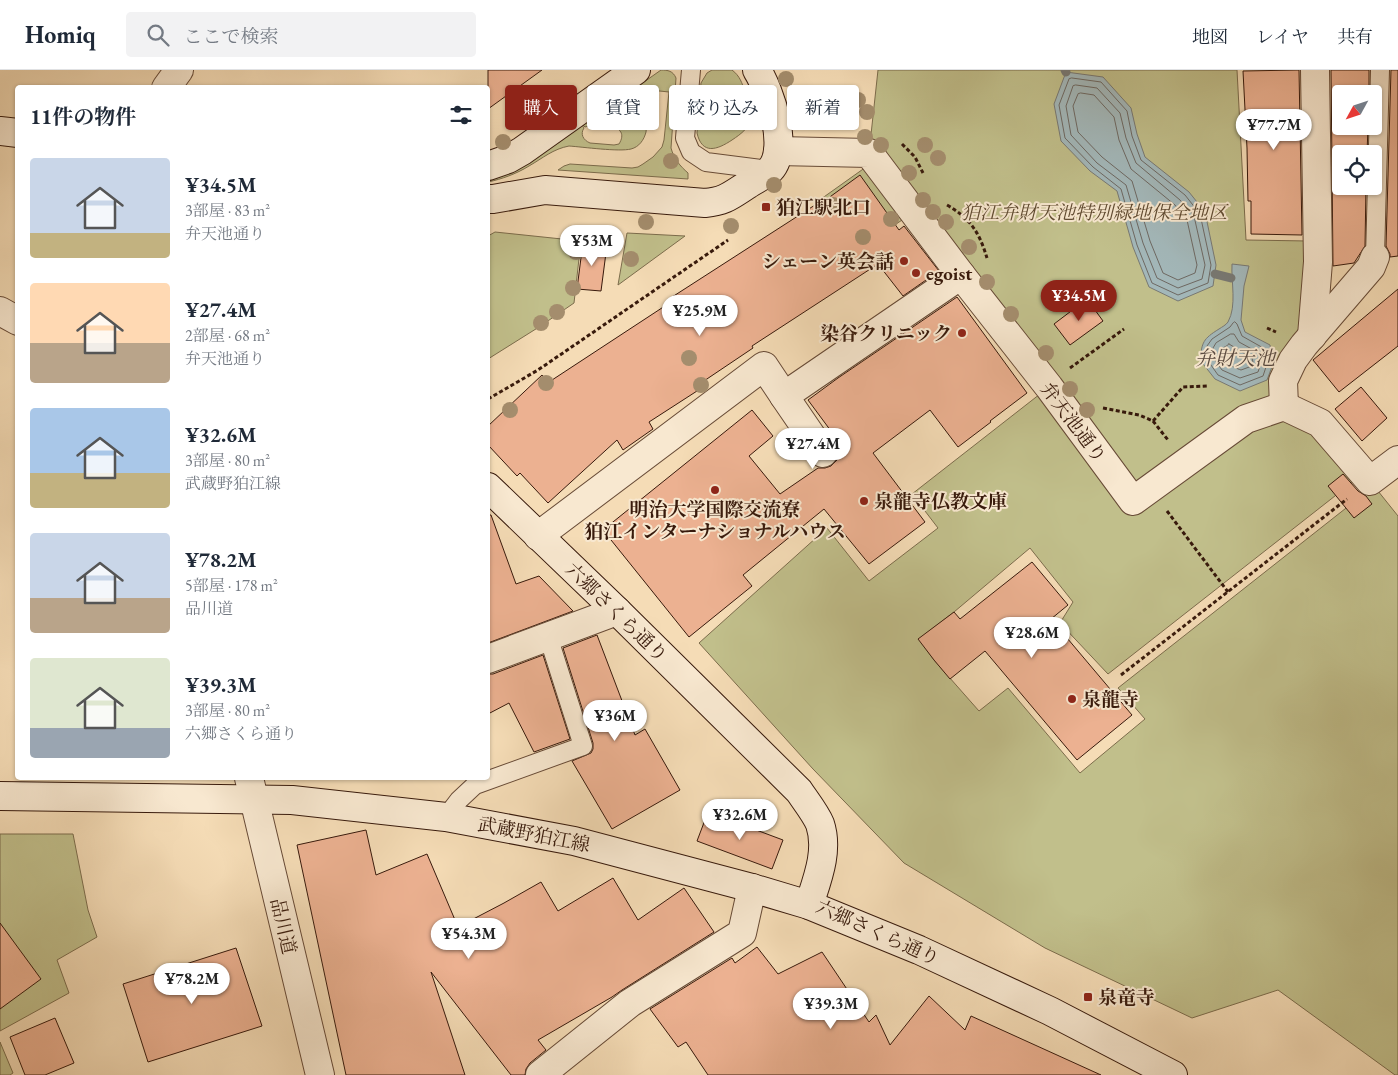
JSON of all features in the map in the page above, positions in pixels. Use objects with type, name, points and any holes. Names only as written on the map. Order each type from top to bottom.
[{"type":"street","points":[[168,85],[179,70]]},
{"type":"street","points":[[490,165],[508,159],[522,151],[636,70]]},
{"type":"street","points":[[490,199],[545,190],[710,203],[724,200],[774,160],[777,127],[772,103],[757,70]]},
{"type":"street","points":[[1312,336],[1318,262],[1315,70]]},
{"type":"street","points":[[0,131],[15,134]]},
{"type":"street","name":"弁天池通り","points":[[774,160],[869,153],[1049,387],[1133,501],[1246,419],[1284,406]]},
{"type":"street","points":[[1375,257],[1371,267],[1293,360],[1283,381],[1284,406],[1320,423],[1370,481],[1398,460]]},
{"type":"street","points":[[784,396],[961,275]]},
{"type":"street","points":[[0,311],[15,319]]},
{"type":"street","points":[[538,536],[764,366],[824,453]]},
{"type":"street","name":"六郷さくら通り","points":[[490,489],[617,611],[799,791],[820,823],[824,844],[820,867],[809,905],[928,954],[1050,1011],[1173,1075]]},
{"type":"street","points":[[490,658],[617,611]]},
{"type":"street","name":"武蔵野狛江線","points":[[0,796],[251,788],[300,801],[446,817],[574,841],[809,905]]},
{"type":"street","name":"品川道","points":[[251,788],[320,1075]]},
{"type":"street","points":[[540,1075],[630,1003],[742,933],[752,888]]},
{"type":"lane","points":[[691,70],[685,138],[691,152],[706,162],[774,160]]},
{"type":"lane","points":[[1375,257],[1380,70]]},
{"type":"lane","points":[[490,780],[583,746],[548,636]]},
{"type":"lane","points":[[446,817],[459,800],[475,785],[489,780]]},
{"type":"path","points":[[901,143],[916,157],[924,175]]},
{"type":"path","points":[[941,202],[965,217],[976,231],[989,263]]},
{"type":"path","points":[[490,398],[538,370],[728,240]]},
{"type":"path","points":[[1049,387],[1071,368],[1124,329]]},
{"type":"path","points":[[1067,362],[1074,374]]},
{"type":"path","points":[[1101,408],[1139,415],[1152,421],[1183,387],[1207,386]]},
{"type":"path","points":[[1121,675],[1370,481]]},
{"type":"path","points":[[1150,489],[1228,592]]},
{"type":"green space","points":[[661,70],[666,70],[670,71],[676,78],[676,85],[669,85],[669,92],[659,91],[659,85],[640,85]]},
{"type":"green space","points":[[712,70],[732,70],[743,85],[701,85],[707,73]]},
{"type":"green space","name":"狛江弁財天池特別緑地保全地区","points":[[878,70],[1237,70],[1246,240],[1308,241],[1312,336],[1283,381],[1363,474],[1108,674],[1060,623],[1073,602],[1030,548],[919,639],[934,660],[979,711],[1008,688],[1080,773],[1145,719],[1118,688],[1374,486],[1398,516],[1398,1075],[1395,1075],[1278,990],[1192,1018],[1045,948],[904,863],[813,769],[699,643],[827,528],[869,581],[938,528],[912,494],[1049,387],[869,153]]},
{"type":"green space","points":[[669,92],[669,130],[672,130],[671,148],[682,168],[688,173],[688,179],[558,170],[570,164],[638,167],[653,157],[662,147]]},
{"type":"green space","points":[[582,125],[584,128],[582,132],[583,137],[590,143],[619,144],[622,137],[619,130],[646,130],[639,145],[631,149],[563,147],[514,174],[490,182],[490,177],[525,165]]},
{"type":"green space","points":[[697,130],[745,130],[735,138],[716,148],[706,148],[702,145]]},
{"type":"green space","points":[[866,167],[902,220],[857,251],[821,199]]},
{"type":"green space","points":[[495,232],[581,241],[574,303],[490,358],[490,235]]},
{"type":"green space","points":[[627,233],[685,236],[618,285]]},
{"type":"green space","points":[[0,834],[73,834],[88,910],[97,937],[57,960],[69,993],[0,1031]]},
{"type":"green space","points":[[0,1042],[13,1073],[10,1075],[0,1075]]},
{"type":"water","points":[[1066,72],[1103,77],[1131,108],[1145,157],[1189,192],[1205,212],[1216,265],[1213,286],[1178,301],[1149,287],[1133,247],[1117,191],[1090,171],[1061,141],[1054,104]]},
{"type":"water","name":"弁財天池","points":[[1232,264],[1249,266],[1244,286],[1241,320],[1245,332],[1270,345],[1273,364],[1267,380],[1240,391],[1215,379],[1200,360],[1204,342],[1226,324],[1231,316],[1233,301]]},
{"type":"building","points":[[488,70],[542,70],[521,85],[505,85],[505,97],[490,108],[490,85],[488,85]]},
{"type":"building","points":[[1299,70],[1302,235],[1251,234],[1251,201],[1248,201],[1243,71]]},
{"type":"building","points":[[1331,70],[1369,70],[1369,85],[1332,85],[1332,135],[1368,135],[1367,145],[1332,145],[1332,168]]},
{"type":"building","points":[[1391,70],[1398,70],[1398,256],[1390,257],[1386,246]]},
{"type":"building","points":[[860,175],[899,230],[904,226],[939,271],[903,296],[878,264],[752,346],[753,348],[695,387],[697,391],[649,422],[653,429],[623,450],[617,440],[548,503],[520,473],[517,476],[490,447],[490,424],[542,375],[549,382],[674,300],[669,299],[815,205],[816,207]]},
{"type":"building","points":[[1332,195],[1366,195],[1365,246],[1354,263],[1333,266]]},
{"type":"building","points":[[583,242],[607,245],[601,291],[577,289]]},
{"type":"building","points":[[1398,289],[1398,346],[1339,392],[1313,360]]},
{"type":"building","points":[[957,297],[1027,393],[958,447],[930,410],[873,453],[925,522],[869,564],[824,509],[743,575],[752,586],[689,637],[603,530],[752,410],[773,436],[749,456],[780,494],[818,468],[831,466],[837,460],[838,454],[845,450],[808,400]]},
{"type":"building","points":[[1087,299],[1103,321],[1070,345],[1054,324]]},
{"type":"building","points":[[1361,387],[1387,418],[1362,441],[1335,409]]},
{"type":"building","points":[[1343,474],[1372,504],[1354,518],[1328,486]]},
{"type":"building","points":[[490,515],[516,584],[539,576],[573,611],[490,642]]},
{"type":"building","points":[[1032,562],[1068,605],[1051,619],[1132,715],[1077,760],[985,651],[950,679],[918,639],[954,612],[960,619]]},
{"type":"building","points":[[597,635],[635,735],[645,729],[680,790],[612,829],[572,761],[591,753],[593,743],[563,648]]},
{"type":"building","points":[[543,655],[570,739],[534,752],[509,703],[490,713],[490,674]]},
{"type":"building","points":[[708,812],[783,840],[772,869],[697,841]]},
{"type":"building","points":[[366,830],[376,875],[427,854],[458,927],[541,882],[558,911],[613,878],[638,920],[684,888],[714,932],[612,997],[538,1040],[546,1050],[530,1063],[525,1075],[511,1075],[431,972],[465,1075],[346,1075],[297,845]]},
{"type":"building","points":[[0,923],[41,979],[0,1009]]},
{"type":"building","points":[[757,947],[778,974],[822,952],[869,1022],[876,1015],[890,1045],[929,996],[965,1030],[971,1016],[1101,1075],[708,1075],[686,1042],[678,1047],[650,1009],[732,958],[735,963]]},
{"type":"building","points":[[236,948],[262,1026],[148,1062],[123,984]]},
{"type":"building","points":[[55,1018],[74,1063],[45,1075],[25,1075],[10,1037]]},
{"type":"waterway","points":[[1215,274],[1231,278]]},
{"type":"place","name":"狛江駅北口","points":[[766,207]]},
{"type":"place","name":"シェーン英会話","points":[[904,261]]},
{"type":"place","name":"egoist","points":[[916,273]]},
{"type":"place","name":"染谷クリニック","points":[[962,333]]},
{"type":"place","name":"明治大学国際交流寮 狛江インターナショナルハウス","points":[[715,490]]},
{"type":"place","name":"泉龍寺仏教文庫","points":[[864,501]]},
{"type":"place","name":"泉龍寺","points":[[1072,699]]},
{"type":"place","name":"泉竜寺","points":[[1088,997]]}]
